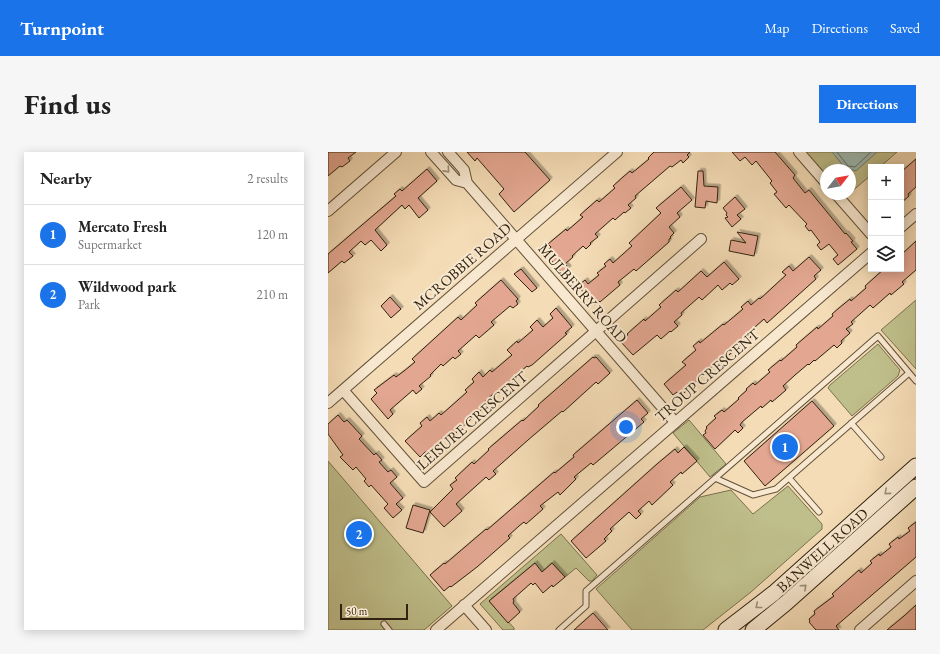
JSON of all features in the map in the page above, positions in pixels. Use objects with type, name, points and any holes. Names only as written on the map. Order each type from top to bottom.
[{"type":"main road","name":"BANWELL ROAD","points":[[726,630],[774,593],[916,466]]},
{"type":"main road","name":"BANWELL ROAD","points":[[753,630],[786,603],[916,487]]},
{"type":"street","points":[[328,211],[396,152]]},
{"type":"street","name":"MULBERRY ROAD","points":[[431,152],[456,180],[467,183]]},
{"type":"street","name":"MULBERRY ROAD","points":[[448,152],[464,170],[467,183],[675,422]]},
{"type":"street","name":"MCROBBIE ROAD","points":[[328,403],[617,152]]},
{"type":"street","points":[[799,152],[820,175]]},
{"type":"street","points":[[841,200],[868,231]]},
{"type":"street","points":[[904,224],[916,214]]},
{"type":"street","points":[[596,332],[701,239]]},
{"type":"street","name":"TROUP CRESCENT","points":[[436,630],[868,256]]},
{"type":"street","name":"LEISURE CRESCENT","points":[[343,390],[424,482],[596,332]]},
{"type":"street","points":[[860,630],[916,581]]},
{"type":"street","points":[[464,605],[486,630]]},
{"type":"lane","points":[[559,630],[586,606],[586,591],[878,336],[916,381]]},
{"type":"lane","points":[[715,478],[753,495],[776,489],[909,373]]},
{"type":"lane","points":[[852,424],[881,457]]},
{"type":"lane","points":[[788,478],[818,512]]},
{"type":"lane","points":[[384,624],[389,630]]},
{"type":"green space","points":[[806,152],[897,152],[883,164],[868,164],[868,178],[856,188],[856,164],[820,164],[820,169]]},
{"type":"green space","points":[[916,300],[916,369],[881,330]]},
{"type":"green space","points":[[878,344],[900,370],[898,376],[852,416],[828,388]]},
{"type":"green space","points":[[689,420],[726,464],[710,477],[673,433]]},
{"type":"green space","points":[[328,461],[452,606],[424,630],[328,630]]},
{"type":"green space","points":[[788,486],[822,524],[822,529],[751,592],[703,630],[632,630],[596,589],[700,497],[731,490],[753,514]]},
{"type":"green space","points":[[561,534],[597,575],[592,581],[589,581],[576,568],[565,577],[552,563],[542,572],[535,564],[489,601],[514,628],[514,630],[503,630],[480,604]]},
{"type":"water","points":[[832,152],[877,152],[856,171],[856,164],[842,164]]},
{"type":"building","points":[[328,152],[356,152],[348,158],[350,161],[342,167],[340,166],[328,176]]},
{"type":"building","points":[[467,152],[525,152],[550,180],[514,212],[499,194],[504,189],[477,158],[475,161]]},
{"type":"building","points":[[654,152],[690,152],[687,155],[689,157],[683,163],[681,160],[672,167],[670,166],[635,196],[636,198],[628,205],[631,208],[615,220],[613,218],[595,234],[598,237],[590,243],[591,244],[586,249],[583,246],[572,256],[573,257],[565,264],[569,268],[563,274],[546,254],[550,251],[549,250],[551,247],[548,244],[566,229],[567,231],[583,217],[580,215],[597,200],[599,202],[615,188],[613,186],[630,171],[632,173],[649,159],[648,158]]},
{"type":"building","points":[[732,152],[775,152],[795,175],[793,178],[805,193],[809,190],[845,234],[846,233],[853,241],[851,242],[857,249],[838,265],[833,259],[838,255],[829,244],[821,250],[817,245],[820,242],[811,230],[809,231],[805,226],[807,224],[789,205],[786,208],[774,194],[777,192],[770,183],[772,181],[756,161],[752,165],[745,157],[740,161]]},
{"type":"building","points":[[916,159],[916,187],[908,194],[909,196],[904,200],[904,200],[904,169]]},
{"type":"building","points":[[427,169],[437,181],[418,198],[428,210],[419,218],[409,205],[405,209],[402,205],[375,230],[387,245],[381,251],[371,240],[365,245],[361,241],[349,252],[353,256],[344,263],[342,261],[328,273],[328,254],[396,196],[394,194],[400,189],[402,191]]},
{"type":"building","points":[[698,171],[703,171],[704,186],[718,187],[717,203],[706,201],[705,208],[695,207]]},
{"type":"building","points":[[681,187],[692,200],[677,213],[680,217],[669,227],[674,233],[670,237],[669,242],[636,271],[634,269],[618,282],[620,285],[600,302],[599,301],[594,305],[578,286],[585,280],[588,284],[599,275],[597,273],[606,266],[604,264],[610,259],[613,263],[632,246],[629,243],[661,213],[656,208]]},
{"type":"building","points":[[735,197],[745,209],[737,215],[741,219],[732,227],[725,218],[728,217],[723,208]]},
{"type":"building","points":[[737,232],[758,236],[754,256],[729,251],[731,240],[746,243]]},
{"type":"building","points":[[916,241],[916,270],[902,282],[904,284],[891,295],[890,293],[873,308],[870,305],[851,322],[853,324],[846,329],[850,333],[841,341],[842,343],[837,348],[834,345],[815,361],[814,360],[809,365],[808,364],[783,386],[786,390],[772,402],[771,400],[762,408],[761,406],[742,422],[740,425],[743,428],[738,433],[735,430],[715,449],[703,435],[706,433],[706,427],[716,418],[714,416],[722,410],[724,412],[739,399],[738,398],[747,390],[746,389],[753,383],[755,385],[770,372],[768,370],[797,347],[796,345],[817,327],[818,329],[833,316],[832,314],[839,308],[850,299],[851,301],[866,288],[865,286],[881,272],[904,272],[904,252]]},
{"type":"building","points":[[809,257],[821,270],[814,276],[816,279],[767,323],[764,319],[755,327],[748,334],[751,337],[724,359],[725,360],[718,367],[715,364],[683,394],[681,391],[679,394],[677,392],[673,395],[664,384],[686,365],[682,362],[696,350],[693,346],[699,341],[700,343],[723,324],[724,325],[743,309],[741,307],[748,301],[751,305],[759,298],[760,299],[786,275],[782,272],[789,266],[793,271]]},
{"type":"building","points":[[724,262],[739,279],[732,285],[730,283],[722,290],[718,285],[702,300],[699,297],[681,313],[682,315],[674,322],[678,326],[671,332],[670,331],[661,339],[657,335],[633,355],[620,341],[644,319],[645,321],[661,307],[659,305],[676,290],[678,292],[701,271],[707,277]]},
{"type":"building","points":[[521,269],[537,288],[532,292],[514,274]]},
{"type":"building","points":[[501,280],[518,299],[516,301],[518,304],[513,308],[510,306],[491,322],[494,325],[479,338],[476,335],[458,351],[461,354],[455,359],[453,357],[443,366],[441,364],[430,375],[431,376],[419,386],[422,389],[416,394],[413,390],[390,410],[393,414],[388,419],[371,399],[377,393],[374,390],[394,375],[396,377],[415,362],[412,359],[458,317],[461,320],[477,305],[475,303]]},
{"type":"building","points":[[390,297],[401,309],[391,318],[381,306]]},
{"type":"building","points":[[556,308],[572,327],[565,333],[567,334],[532,365],[527,366],[514,377],[516,380],[498,395],[495,392],[480,406],[482,409],[447,441],[445,438],[429,452],[425,452],[420,457],[405,441],[422,426],[420,423],[427,417],[430,421],[439,413],[441,415],[467,392],[465,390],[474,382],[472,379],[479,372],[483,377],[490,370],[492,372],[512,355],[507,350],[533,330],[530,327],[537,320],[543,327],[553,318],[550,314]]},
{"type":"building","points":[[593,357],[596,357],[610,373],[598,384],[596,382],[563,412],[562,411],[528,440],[493,471],[496,474],[489,480],[486,477],[456,504],[462,511],[444,527],[430,512],[453,489],[450,485],[457,480],[455,478],[472,462],[474,464],[489,450],[488,449],[522,420],[523,421],[539,406],[538,405]]},
{"type":"building","points":[[637,400],[648,413],[641,419],[644,422],[593,465],[591,463],[574,477],[576,479],[560,495],[558,492],[540,506],[543,509],[526,524],[524,522],[519,526],[508,536],[510,538],[477,567],[444,591],[430,575],[486,529],[487,530],[554,472],[555,473],[574,457],[573,455]]},
{"type":"building","points":[[812,401],[834,426],[765,486],[744,461]]},
{"type":"building","points":[[338,415],[344,422],[347,420],[362,436],[359,439],[374,455],[376,453],[382,460],[379,462],[388,472],[391,470],[397,477],[390,483],[403,498],[396,504],[402,510],[393,518],[384,508],[388,504],[371,485],[369,487],[364,481],[366,479],[356,467],[353,470],[340,457],[343,455],[328,434],[328,424]]},
{"type":"building","points":[[684,447],[697,461],[670,482],[673,485],[652,505],[649,501],[638,511],[641,514],[636,519],[629,512],[610,529],[612,531],[604,539],[606,541],[586,558],[571,541],[675,449],[678,453]]},
{"type":"building","points":[[413,505],[430,510],[423,533],[406,528]]},
{"type":"building","points":[[916,522],[916,557],[836,626],[839,630],[816,630],[809,622],[809,619],[815,614],[814,611],[834,596],[832,594],[859,570],[861,573],[872,563],[870,561],[879,554],[880,556],[891,547],[889,544],[898,537],[899,539],[910,531],[908,528]]},
{"type":"building","points":[[535,563],[542,572],[552,563],[565,577],[543,593],[535,583],[533,585],[531,583],[513,599],[513,603],[520,612],[508,623],[489,601]]},
{"type":"building","points":[[916,605],[916,630],[887,630],[904,616]]},
{"type":"building","points":[[593,613],[608,630],[574,630]]},
{"type":"place","name":"Mercato Fresh","points":[[785,447]]},
{"type":"place","name":"Wildwood park","points":[[359,534]]}]
